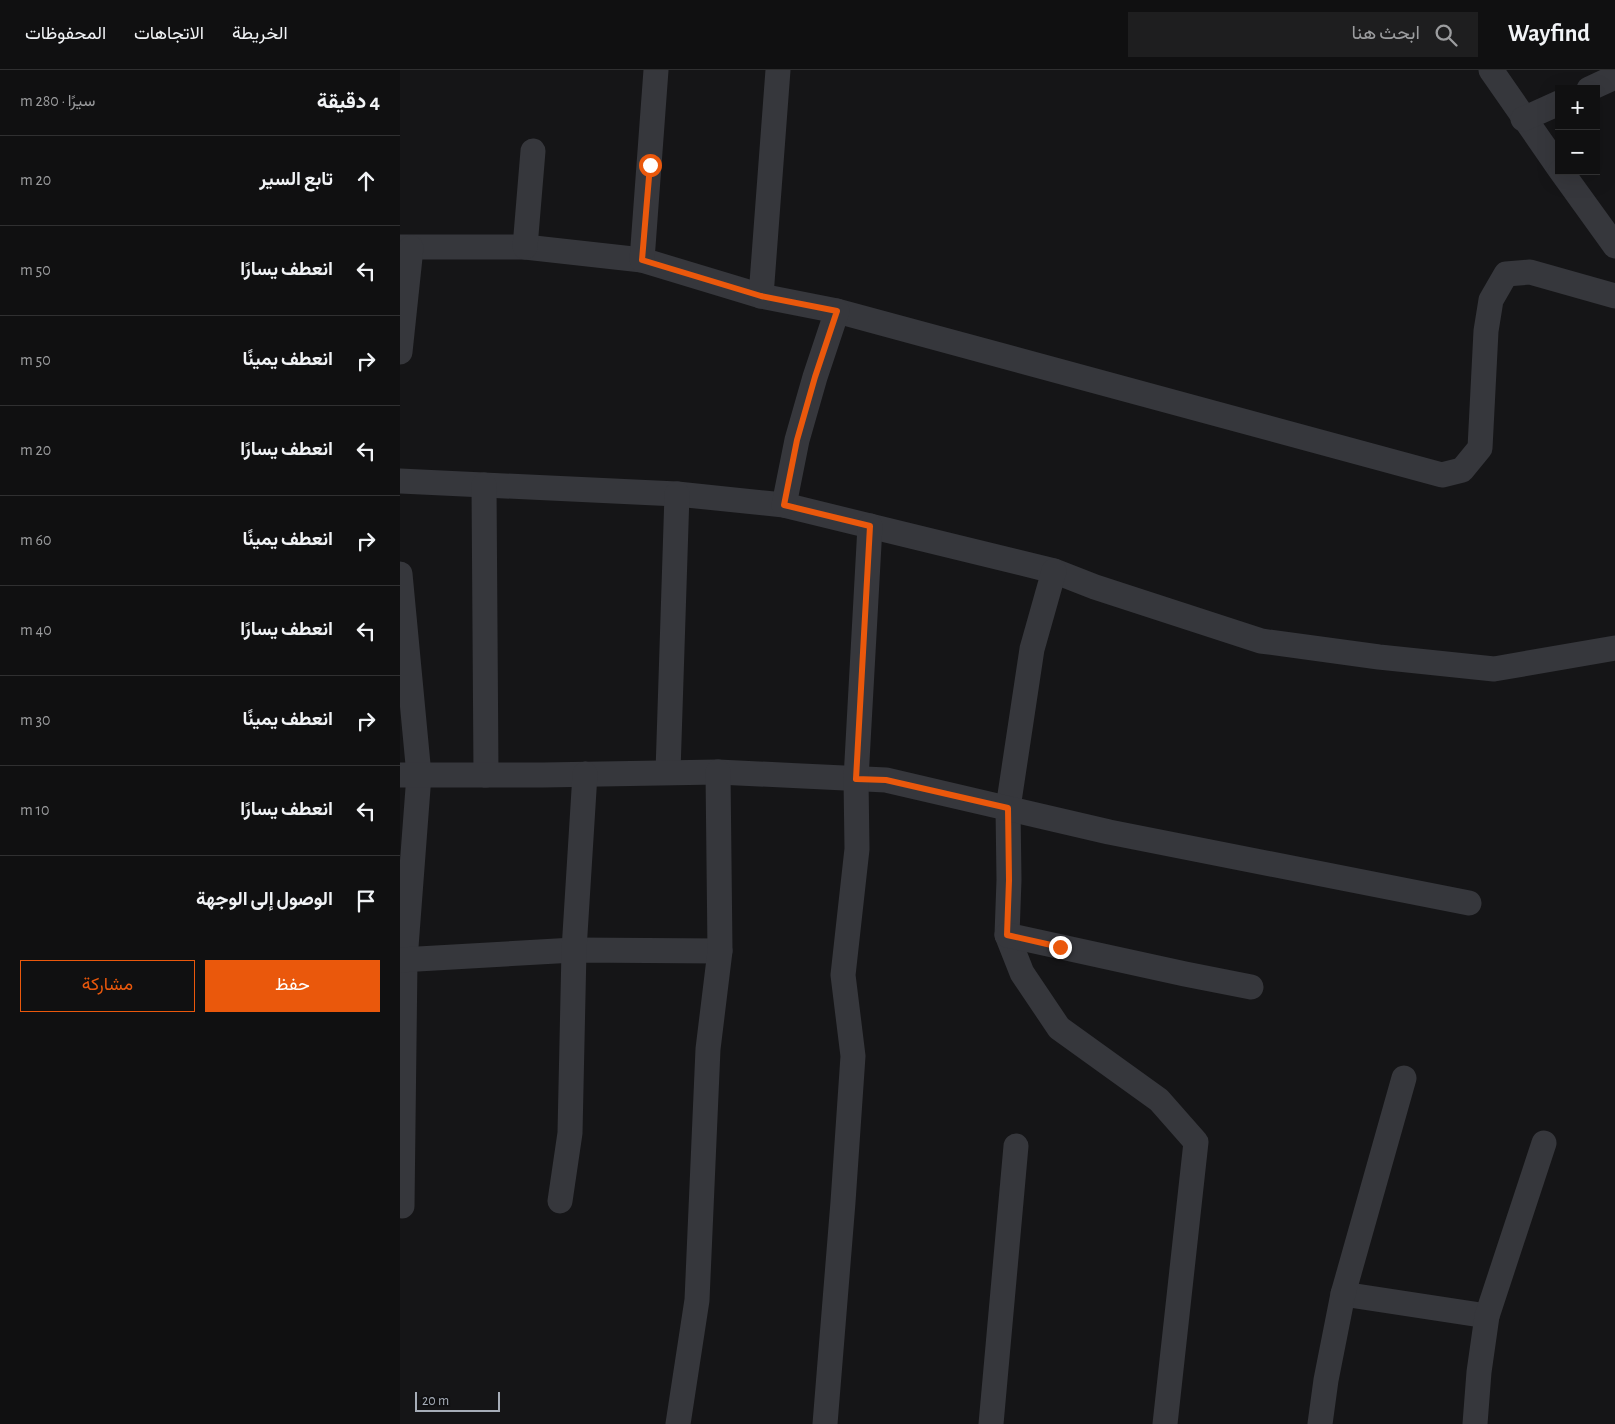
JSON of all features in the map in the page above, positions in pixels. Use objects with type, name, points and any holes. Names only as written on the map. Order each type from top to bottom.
[{"type":"street","points":[[642,260],[656,70]]},
{"type":"street","points":[[761,296],[778,70]]},
{"type":"street","points":[[1491,70],[1555,162]]},
{"type":"street","points":[[1597,85],[1615,76]]},
{"type":"street","points":[[1524,119],[1555,105]]},
{"type":"street","points":[[525,247],[533,151]]},
{"type":"street","points":[[1564,175],[1615,246]]},
{"type":"street","points":[[400,352],[405,248],[525,247],[642,260],[761,296],[837,311],[1442,475],[1462,470],[1480,448],[1486,331],[1491,300],[1506,274],[1530,272],[1615,296]]},
{"type":"street","points":[[784,505],[797,440],[837,311]]},
{"type":"street","points":[[400,481],[677,494],[784,505],[1054,571],[1095,587],[1261,641],[1379,657],[1494,669],[1615,648]]},
{"type":"street","points":[[484,486],[486,775]]},
{"type":"street","points":[[668,772],[677,494]]},
{"type":"street","points":[[825,1424],[843,1202],[852,1056],[843,974],[857,849],[856,779],[870,526]]},
{"type":"street","points":[[1054,571],[1032,649],[1008,808],[1009,880],[1007,935],[1022,973],[1059,1028],[1159,1100],[1196,1142],[1165,1424]]},
{"type":"street","points":[[400,574],[410,775],[402,960],[402,1206]]},
{"type":"street","points":[[410,775],[718,772],[886,780],[1109,832],[1470,903]]},
{"type":"street","points":[[678,1424],[697,1300],[708,1049],[720,951],[718,772]]},
{"type":"street","points":[[560,1201],[570,1133],[574,950],[584,774]]},
{"type":"street","points":[[1007,935],[1251,987]]},
{"type":"street","points":[[402,960],[574,950],[720,951]]},
{"type":"street","points":[[1320,1424],[1326,1380],[1343,1294],[1404,1078]]},
{"type":"street","points":[[1475,1424],[1479,1372],[1487,1316],[1544,1143]]},
{"type":"street","points":[[991,1424],[1016,1146]]},
{"type":"street","points":[[1343,1294],[1487,1316]]},
{"type":"route","points":[[650,165],[642,260],[761,296],[837,311],[797,440],[784,505],[870,526],[856,779],[886,780],[1008,808],[1009,880],[1007,935],[1060,947]]}]
